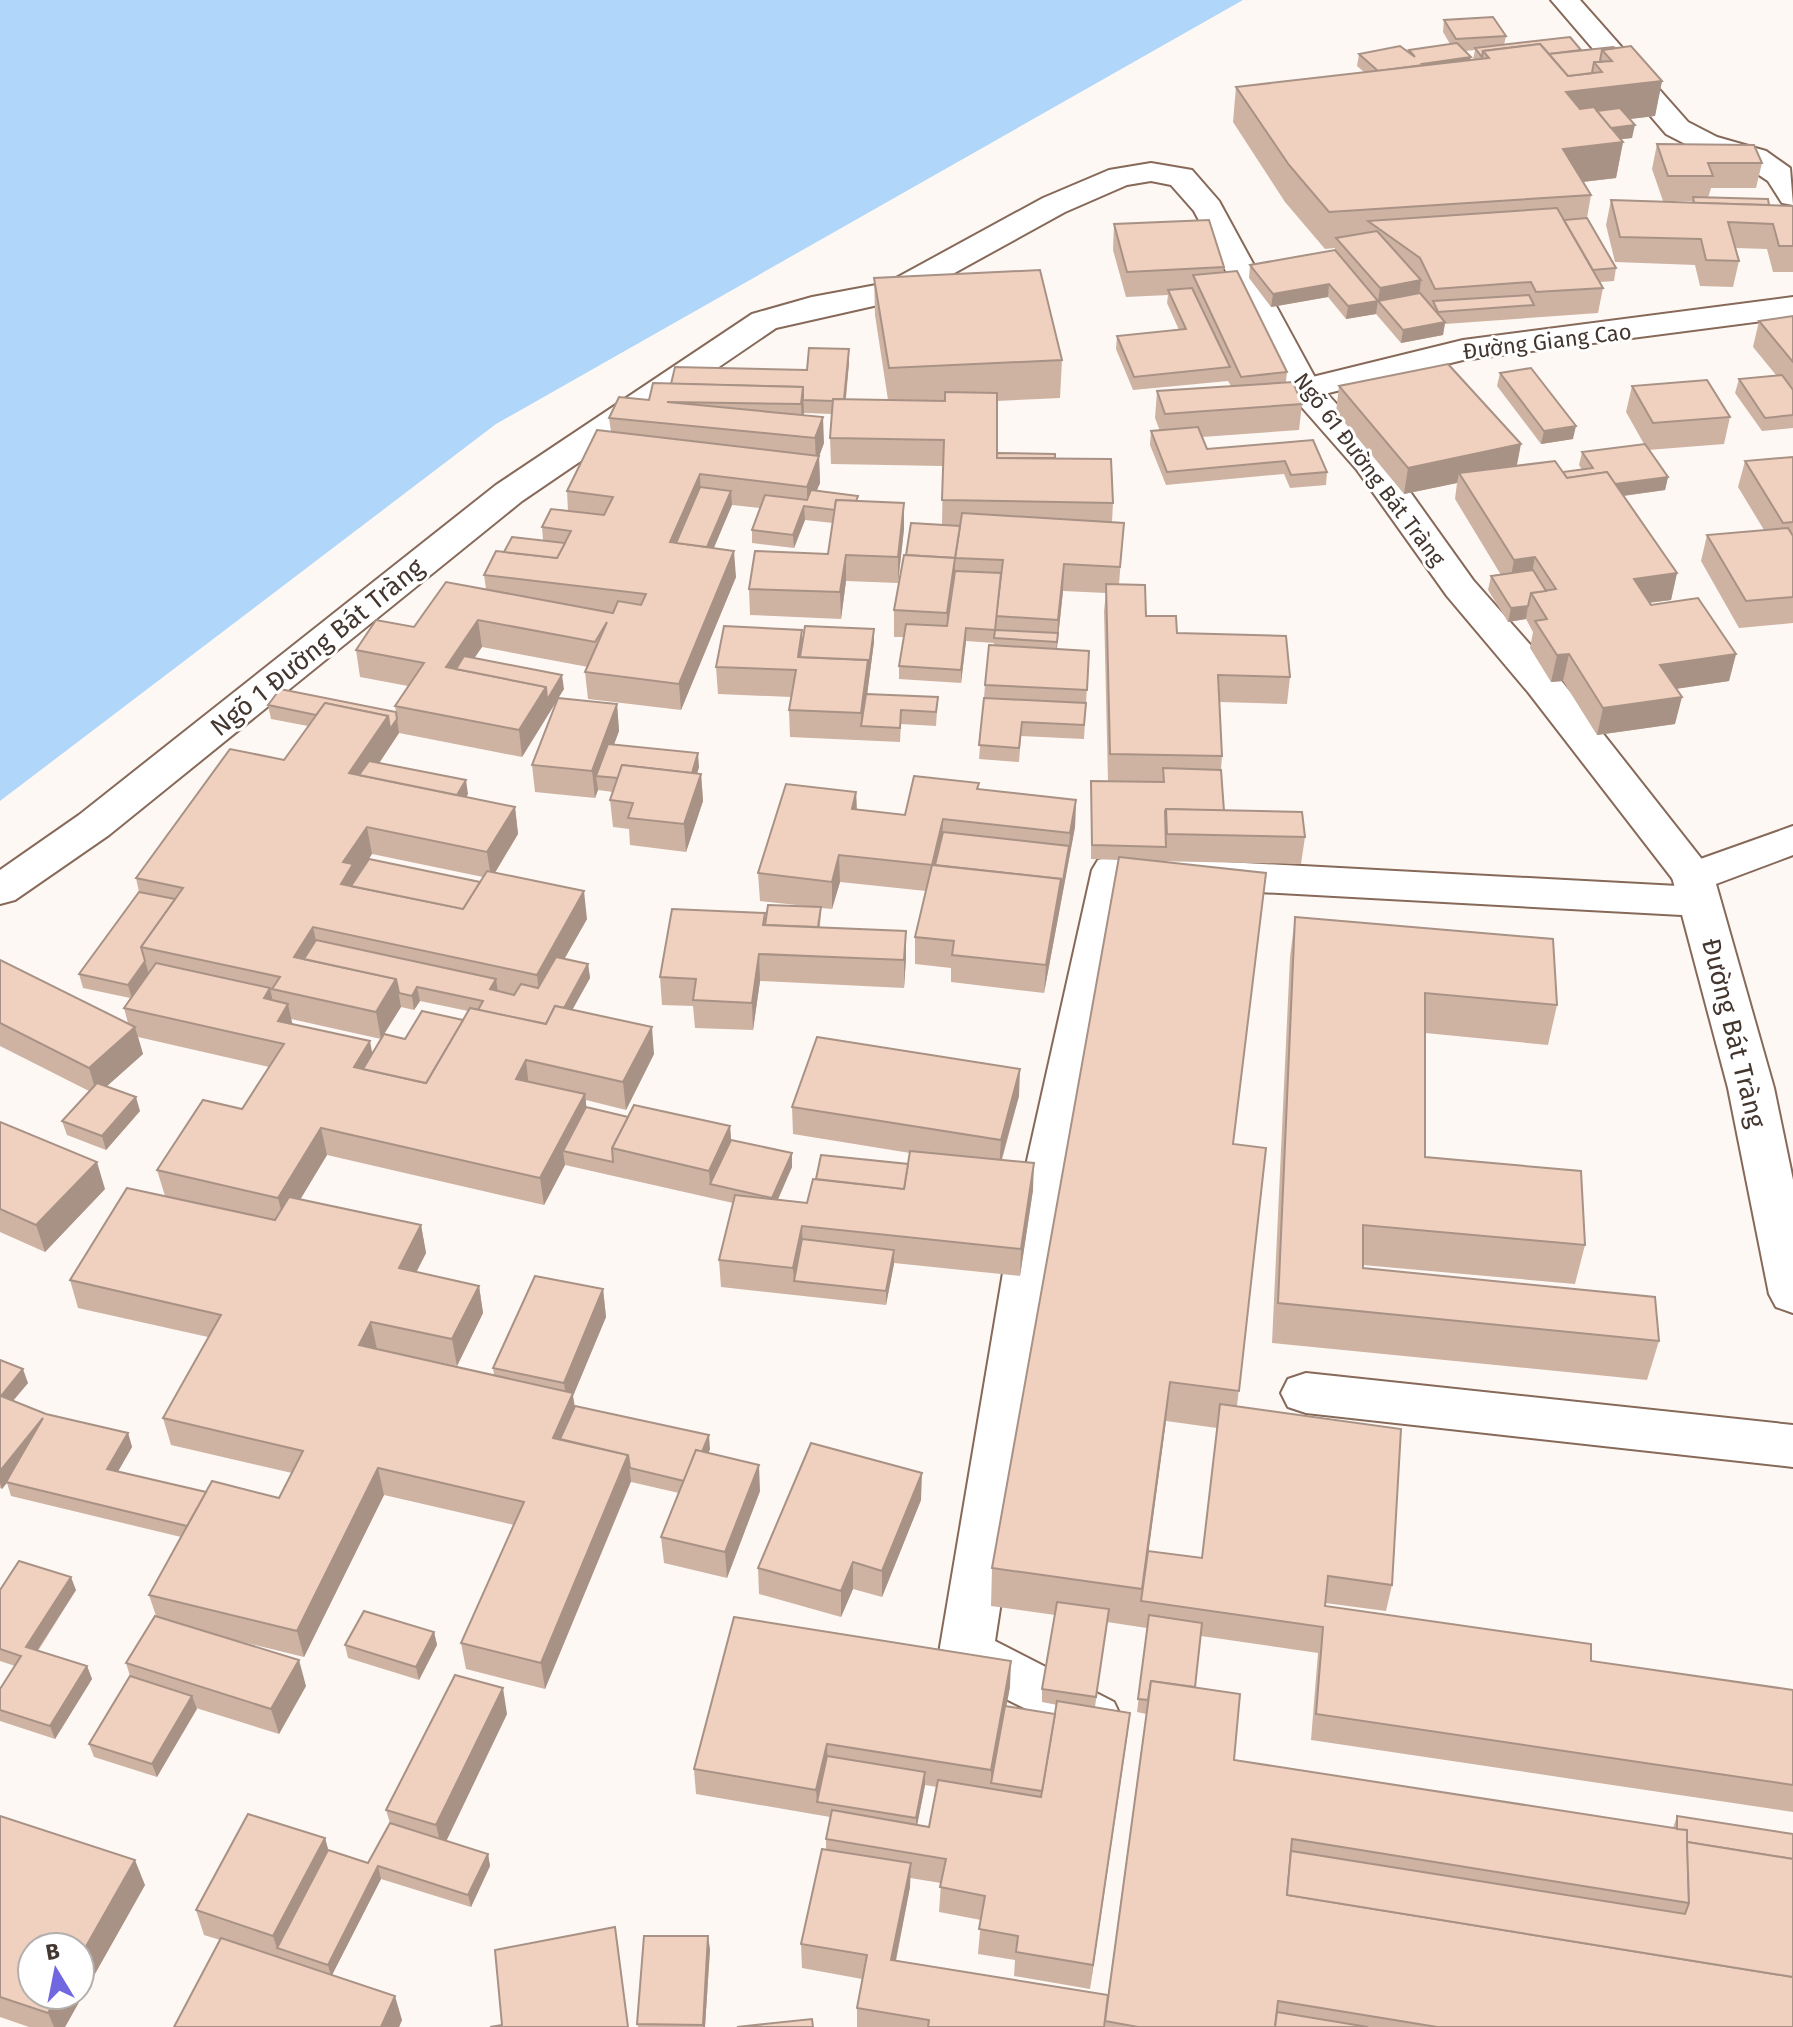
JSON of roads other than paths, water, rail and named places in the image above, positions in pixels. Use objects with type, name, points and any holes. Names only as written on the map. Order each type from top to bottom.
[{"type":"street","points":[[1565,0],[1677,128],[1706,143],[1755,158],[1779,175],[1793,196]]},
{"type":"street","name":"Ngõ 61 Đường Bát Tràng","points":[[635,406],[764,321],[812,307],[897,291],[1054,205],[1120,177],[1151,172],[1181,177],[1208,208],[1304,389],[1370,462],[1460,588],[1542,683],[1697,889]]},
{"type":"street","name":"Đường Giang Cao","points":[[1304,389],[1463,350],[1793,307]]},
{"type":"street","name":"Ngõ 1 Đường Bát Tràng","points":[[0,890],[94,825],[509,493],[635,406]]},
{"type":"street","points":[[1120,1749],[1123,1734],[966,1653],[1030,1255],[1113,870],[1697,889],[1793,840]]},
{"type":"street","name":"Đường Bát Tràng","points":[[1697,889],[1751,1088],[1793,1294]]},
{"type":"street","points":[[1306,1393],[1793,1446]]},
{"type":"water","points":[[0,0],[1243,0],[496,424],[0,801]]}]
